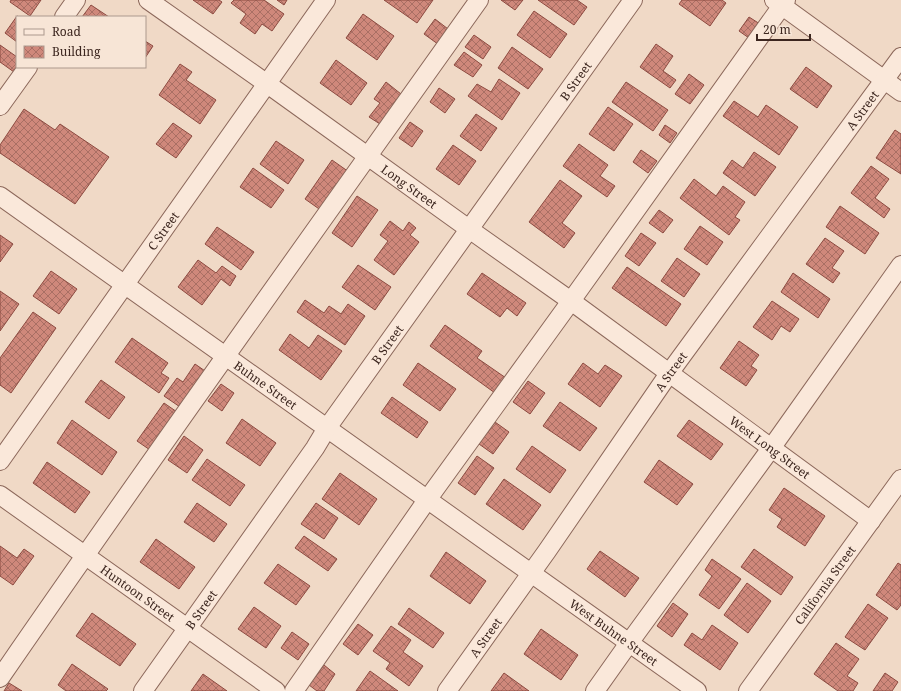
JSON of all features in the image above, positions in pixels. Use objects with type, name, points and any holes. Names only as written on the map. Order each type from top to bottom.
[{"type":"street","points":[[65,16],[76,0]]},
{"type":"street","name":"Long Street","points":[[148,0],[670,372]]},
{"type":"street","name":"C Street","points":[[0,461],[326,0]]},
{"type":"street","points":[[0,678],[225,356],[479,0]]},
{"type":"street","name":"B Street","points":[[143,691],[469,229],[634,0]]},
{"type":"street","points":[[294,691],[427,500],[572,301],[781,2],[901,92]]},
{"type":"street","name":"A Street","points":[[448,691],[531,574],[670,372],[901,57]]},
{"type":"street","points":[[0,106],[27,68]]},
{"type":"street","name":"Buhne Street","points":[[0,196],[328,428],[531,574]]},
{"type":"street","points":[[595,691],[772,448],[901,265]]},
{"type":"street","name":"West Long Street","points":[[670,372],[871,521]]},
{"type":"street","name":"California Street","points":[[748,691],[901,479]]},
{"type":"street","name":"Huntoon Street","points":[[0,495],[276,691]]},
{"type":"street","name":"West Buhne Street","points":[[531,574],[697,691]]},
{"type":"building","points":[[11,0],[41,0],[30,16],[10,2]]},
{"type":"building","points":[[193,0],[219,0],[222,2],[213,14]]},
{"type":"building","points":[[234,0],[264,0],[284,14],[272,31],[262,24],[255,34],[240,23],[246,14],[231,3]]},
{"type":"building","points":[[277,0],[287,0],[284,5]]},
{"type":"building","points":[[384,0],[433,0],[417,23]]},
{"type":"building","points":[[501,0],[523,0],[515,10]]},
{"type":"building","points":[[538,0],[577,0],[587,7],[574,25]]},
{"type":"building","points":[[682,0],[722,0],[726,3],[710,26],[679,4]]},
{"type":"building","points":[[91,5],[108,16],[83,16]]},
{"type":"building","points":[[534,11],[567,34],[550,58],[517,35]]},
{"type":"building","points":[[363,14],[394,36],[377,60],[346,38]]},
{"type":"building","points":[[16,17],[16,41],[5,33]]},
{"type":"building","points":[[749,17],[760,24],[749,38],[739,31]]},
{"type":"building","points":[[435,19],[452,32],[442,47],[424,34]]},
{"type":"building","points":[[474,35],[491,47],[483,59],[465,47]]},
{"type":"building","points":[[146,42],[153,46],[146,56]]},
{"type":"building","points":[[656,44],[673,56],[663,71],[676,80],[670,88],[640,67]]},
{"type":"building","points":[[0,45],[16,56],[16,68],[14,72],[0,62]]},
{"type":"building","points":[[512,47],[543,69],[528,89],[498,68]]},
{"type":"building","points":[[464,52],[482,65],[473,77],[454,65]]},
{"type":"building","points":[[336,60],[367,83],[351,105],[320,83]]},
{"type":"building","points":[[180,64],[192,72],[186,80],[216,100],[200,124],[159,95]]},
{"type":"building","points":[[806,67],[832,86],[817,108],[790,89]]},
{"type":"building","points":[[689,74],[704,85],[690,104],[675,94]]},
{"type":"building","points":[[499,79],[520,93],[502,120],[468,96],[477,84],[491,92]]},
{"type":"building","points":[[386,82],[401,94],[380,124],[369,117],[380,103],[374,99]]},
{"type":"building","points":[[626,82],[668,110],[653,131],[612,102]]},
{"type":"building","points":[[439,88],[455,99],[445,113],[430,102]]},
{"type":"building","points":[[734,101],[758,117],[766,105],[798,127],[779,155],[723,116]]},
{"type":"building","points":[[608,107],[633,124],[614,151],[589,134]]},
{"type":"building","points":[[24,109],[55,130],[60,124],[109,157],[75,204],[0,153],[0,145]]},
{"type":"building","points":[[476,114],[497,128],[481,151],[460,136]]},
{"type":"building","points":[[410,122],[423,131],[412,147],[399,138]]},
{"type":"building","points":[[173,123],[192,136],[176,158],[156,144]]},
{"type":"building","points":[[665,125],[677,133],[670,143],[659,135]]},
{"type":"building","points":[[895,130],[901,134],[901,174],[876,158]]},
{"type":"building","points":[[276,141],[304,160],[288,184],[260,164]]},
{"type":"building","points":[[579,144],[608,165],[600,176],[615,186],[607,197],[563,166]]},
{"type":"building","points":[[453,145],[476,161],[459,185],[436,169]]},
{"type":"building","points":[[641,150],[657,161],[648,173],[633,162]]},
{"type":"building","points":[[754,152],[776,167],[755,196],[723,173],[732,160],[743,168]]},
{"type":"building","points":[[332,160],[349,172],[322,211],[305,199]]},
{"type":"building","points":[[871,166],[889,179],[875,198],[890,209],[884,218],[851,193]]},
{"type":"building","points":[[253,168],[284,190],[271,208],[240,187]]},
{"type":"building","points":[[694,179],[716,196],[723,186],[745,202],[735,217],[740,220],[729,235],[680,198]]},
{"type":"building","points":[[560,180],[582,196],[562,223],[575,233],[564,248],[529,222]]},
{"type":"building","points":[[357,196],[378,210],[352,247],[332,233]]},
{"type":"building","points":[[840,206],[879,233],[865,254],[826,227]]},
{"type":"building","points":[[659,210],[673,220],[663,233],[649,223]]},
{"type":"building","points":[[390,221],[403,231],[409,222],[416,228],[410,235],[419,242],[394,275],[374,260],[388,241],[380,235]]},
{"type":"building","points":[[700,226],[723,242],[707,265],[684,249]]},
{"type":"building","points":[[217,227],[254,252],[241,270],[205,244]]},
{"type":"building","points":[[641,233],[656,243],[639,266],[625,256]]},
{"type":"building","points":[[0,235],[13,244],[0,262]]},
{"type":"building","points":[[825,238],[844,251],[832,268],[840,273],[833,283],[806,264]]},
{"type":"building","points":[[677,258],[700,274],[684,297],[661,281]]},
{"type":"building","points":[[198,260],[216,273],[222,266],[236,276],[230,286],[221,279],[202,305],[178,287]]},
{"type":"building","points":[[358,265],[391,287],[375,310],[342,287]]},
{"type":"building","points":[[627,267],[681,304],[666,326],[612,288]]},
{"type":"building","points":[[51,271],[77,289],[59,314],[33,296]]},
{"type":"building","points":[[482,273],[526,303],[517,316],[507,308],[500,317],[467,294]]},
{"type":"building","points":[[793,273],[830,299],[818,318],[781,292]]},
{"type":"building","points":[[0,291],[19,304],[0,331]]},
{"type":"building","points":[[305,300],[324,313],[329,306],[341,314],[348,304],[365,316],[345,345],[297,312]]},
{"type":"building","points":[[772,301],[799,319],[790,332],[781,326],[772,340],[753,327]]},
{"type":"building","points":[[33,312],[56,328],[11,393],[0,385],[0,358]]},
{"type":"building","points":[[445,325],[482,351],[477,358],[506,378],[495,393],[430,346]]},
{"type":"building","points":[[290,334],[309,348],[318,335],[342,351],[321,380],[279,350]]},
{"type":"building","points":[[132,338],[168,363],[161,373],[169,378],[159,393],[115,362]]},
{"type":"building","points":[[739,341],[759,355],[751,366],[757,370],[746,386],[720,368]]},
{"type":"building","points":[[418,363],[456,389],[440,411],[403,385]]},
{"type":"building","points":[[583,363],[598,374],[605,365],[622,376],[600,407],[568,384]]},
{"type":"building","points":[[195,364],[208,373],[183,409],[164,396],[177,378],[183,382]]},
{"type":"building","points":[[101,380],[125,397],[109,419],[85,402]]},
{"type":"building","points":[[528,381],[545,393],[530,414],[513,402]]},
{"type":"building","points":[[221,384],[234,393],[222,411],[208,401]]},
{"type":"building","points":[[392,397],[428,422],[417,438],[381,413]]},
{"type":"building","points":[[560,402],[597,428],[580,451],[543,426]]},
{"type":"building","points":[[164,403],[180,414],[153,452],[137,441]]},
{"type":"building","points":[[242,419],[276,443],[260,466],[226,443]]},
{"type":"building","points":[[72,420],[117,452],[102,475],[57,443]]},
{"type":"building","points":[[689,420],[723,444],[711,460],[677,436]]},
{"type":"building","points":[[495,422],[509,432],[493,454],[479,444]]},
{"type":"building","points":[[184,436],[203,450],[187,473],[168,460]]},
{"type":"building","points":[[532,446],[566,470],[550,493],[516,469]]},
{"type":"building","points":[[477,456],[494,468],[475,495],[458,483]]},
{"type":"building","points":[[207,459],[245,485],[230,506],[192,480]]},
{"type":"building","points":[[659,460],[693,484],[677,505],[644,482]]},
{"type":"building","points":[[47,462],[90,492],[75,513],[33,483]]},
{"type":"building","points":[[340,473],[377,499],[359,525],[322,499]]},
{"type":"building","points":[[504,479],[541,505],[523,530],[486,504]]},
{"type":"building","points":[[784,488],[825,516],[805,546],[777,527],[782,519],[769,510]]},
{"type":"building","points":[[197,503],[227,524],[214,542],[184,522]]},
{"type":"building","points":[[316,503],[338,518],[324,539],[301,524]]},
{"type":"building","points":[[304,536],[337,559],[328,571],[295,548]]},
{"type":"building","points":[[156,539],[195,567],[179,589],[140,562]]},
{"type":"building","points":[[0,546],[17,558],[24,549],[34,556],[13,585],[0,576]]},
{"type":"building","points":[[754,549],[793,577],[781,595],[741,567]]},
{"type":"building","points":[[600,551],[639,578],[625,597],[587,569]]},
{"type":"building","points":[[446,552],[486,581],[470,604],[430,576]]},
{"type":"building","points":[[712,559],[741,579],[719,609],[699,595],[712,576],[705,570]]},
{"type":"building","points":[[898,563],[901,565],[901,605],[897,610],[876,595]]},
{"type":"building","points":[[278,564],[310,586],[296,605],[264,583]]},
{"type":"building","points":[[747,583],[771,601],[748,633],[724,615]]},
{"type":"building","points":[[673,603],[688,614],[672,637],[657,626]]},
{"type":"building","points":[[868,604],[888,618],[865,650],[845,637]]},
{"type":"building","points":[[254,607],[281,626],[266,648],[238,629]]},
{"type":"building","points":[[409,608],[444,633],[433,648],[398,624]]},
{"type":"building","points":[[92,613],[136,644],[120,666],[76,636]]},
{"type":"building","points":[[358,624],[373,635],[358,655],[343,644]]},
{"type":"building","points":[[712,625],[738,643],[720,670],[684,645],[692,633],[702,640]]},
{"type":"building","points":[[391,626],[411,640],[403,652],[423,666],[409,686],[386,669],[390,663],[373,651]]},
{"type":"building","points":[[541,629],[578,655],[561,680],[524,654]]},
{"type":"building","points":[[292,632],[309,644],[298,660],[281,648]]},
{"type":"building","points":[[836,643],[859,659],[847,676],[858,683],[853,691],[838,691],[814,674]]},
{"type":"building","points":[[72,664],[108,689],[106,691],[66,691],[58,685]]},
{"type":"building","points":[[324,665],[335,674],[324,691],[317,691],[309,685]]},
{"type":"building","points":[[370,671],[398,691],[356,691]]},
{"type":"building","points":[[504,673],[529,691],[491,691]]},
{"type":"building","points":[[885,673],[898,682],[892,691],[873,691]]},
{"type":"building","points":[[203,674],[227,691],[191,691]]},
{"type":"building","points":[[9,683],[22,691],[4,691]]}]
